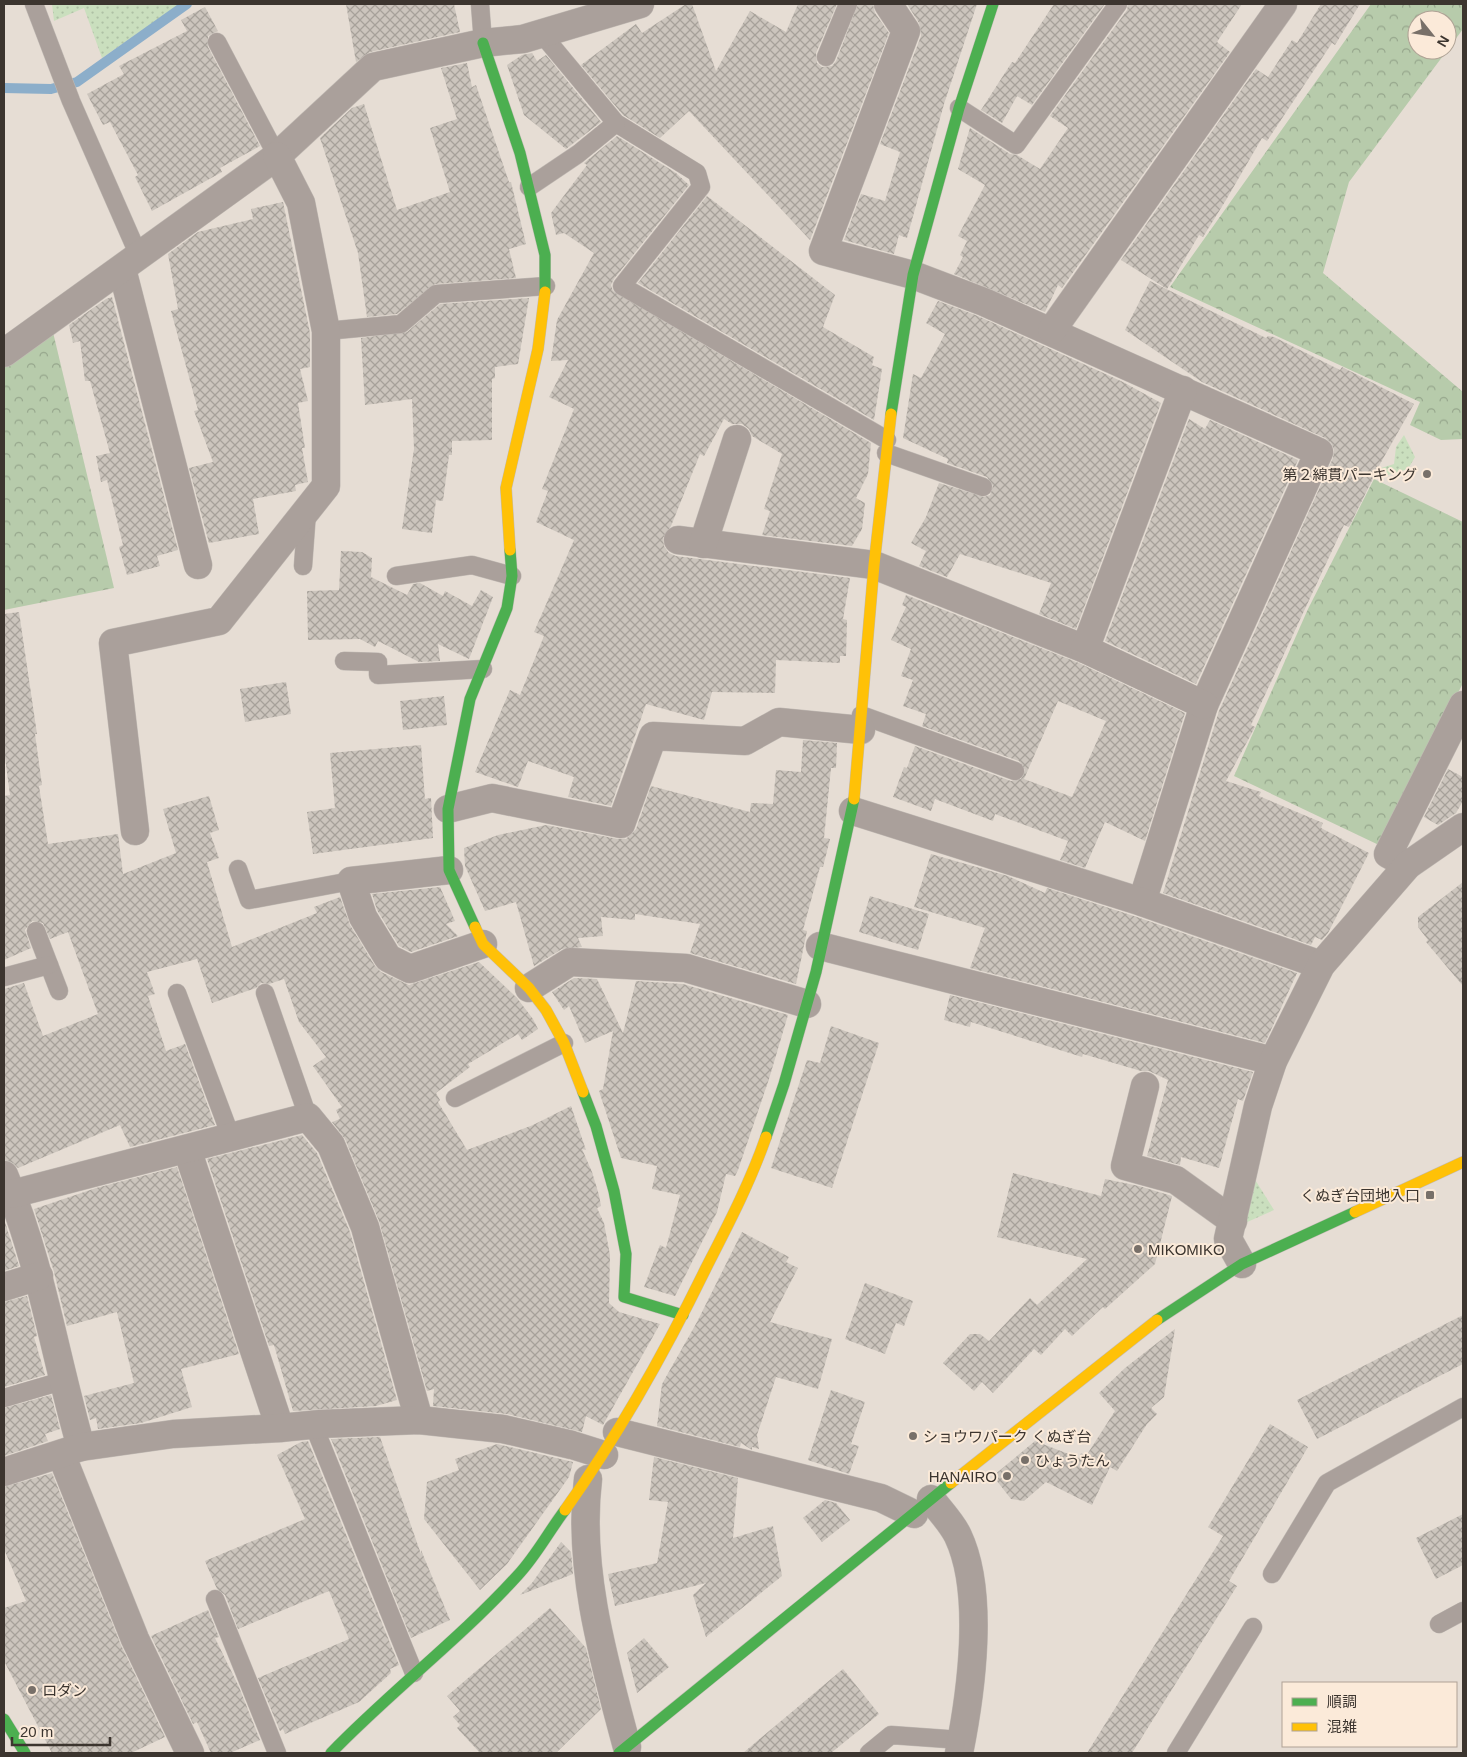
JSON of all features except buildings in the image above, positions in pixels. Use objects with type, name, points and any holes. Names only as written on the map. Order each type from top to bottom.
[{"type":"street","points":[[4,353],[278,156],[373,67],[483,43],[523,39],[640,4]]},
{"type":"street","points":[[888,4],[906,31],[822,251],[913,275],[1052,330],[1319,452],[1204,705],[1142,902]]},
{"type":"street","points":[[330,1753],[371,1712],[519,1574],[588,1479],[611,1443],[683,1315],[752,1176],[784,1084],[816,972],[820,946],[853,811],[886,447],[913,275],[958,108],[993,4]]},
{"type":"street","points":[[1052,330],[1283,4]]},
{"type":"street","points":[[483,43],[520,153],[529,187],[545,255],[546,286],[538,349],[506,488],[512,576],[506,608],[470,699],[448,809],[449,870],[483,944],[529,988],[546,1010],[564,1042],[596,1126],[614,1191],[626,1254],[624,1297],[683,1315]]},
{"type":"street","points":[[134,831],[113,643],[219,622],[326,486],[326,331],[301,203],[278,156]]},
{"type":"street","points":[[131,262],[198,565]]},
{"type":"street","points":[[1085,649],[1183,390]]},
{"type":"street","points":[[737,439],[691,542],[874,565],[1085,649],[1204,705]]},
{"type":"street","points":[[1408,865],[1388,854],[1463,705]]},
{"type":"street","points":[[448,809],[492,798],[621,824],[653,736],[745,742],[779,722],[861,723]]},
{"type":"street","points":[[853,811],[1142,902],[1320,965]]},
{"type":"street","points":[[1242,1264],[1228,1239],[1258,1106],[1274,1061],[1320,965],[1408,865],[1463,828]]},
{"type":"street","points":[[449,870],[351,881],[363,917],[388,958],[410,969],[483,944]]},
{"type":"street","points":[[820,946],[1274,1061]]},
{"type":"street","points":[[529,988],[570,962],[686,968],[807,1004]]},
{"type":"street","points":[[1145,1086],[1125,1166],[1176,1180],[1233,1221]]},
{"type":"street","points":[[190,1753],[135,1639],[71,1450],[62,1381],[38,1276],[8,1184],[187,1149],[308,1116],[331,1145],[365,1228],[419,1420]]},
{"type":"street","points":[[187,1149],[280,1428]]},
{"type":"street","points":[[588,1479],[584,1506],[591,1593],[601,1650],[623,1750],[922,1507],[1171,1309],[1242,1264],[1463,1162]]},
{"type":"street","points":[[4,1287],[38,1276]]},
{"type":"street","points":[[4,1472],[71,1450],[173,1434],[280,1428],[313,1424],[419,1420],[503,1429],[572,1445],[611,1443],[922,1507],[959,1538],[972,1588],[974,1648],[960,1747]]},
{"type":"street","points":[[4,1719],[25,1753]]},
{"type":"lane","points":[[34,4],[131,262]]},
{"type":"lane","points":[[480,4],[483,43]]},
{"type":"lane","points":[[826,57],[848,4]]},
{"type":"lane","points":[[958,108],[1016,145],[1118,4]]},
{"type":"lane","points":[[541,33],[616,123],[697,173],[701,187],[622,286],[886,447],[983,487]]},
{"type":"lane","points":[[217,42],[278,156]]},
{"type":"lane","points":[[529,187],[578,154],[616,123]]},
{"type":"lane","points":[[326,331],[401,324],[436,294],[546,286]]},
{"type":"lane","points":[[303,566],[307,509]]},
{"type":"lane","points":[[396,576],[472,565],[512,576]]},
{"type":"lane","points":[[344,661],[378,662],[378,675],[482,669]]},
{"type":"lane","points":[[861,723],[1015,771]]},
{"type":"lane","points":[[238,869],[249,900],[351,881]]},
{"type":"lane","points":[[36,931],[59,991]]},
{"type":"lane","points":[[4,977],[49,965]]},
{"type":"lane","points":[[177,993],[231,1137]]},
{"type":"lane","points":[[265,993],[308,1116]]},
{"type":"lane","points":[[455,1098],[564,1042]]},
{"type":"lane","points":[[4,1398],[62,1381]]},
{"type":"lane","points":[[1272,1574],[1327,1483],[1463,1407]]},
{"type":"lane","points":[[313,1424],[414,1673]]},
{"type":"lane","points":[[215,1599],[278,1753]]},
{"type":"lane","points":[[1439,1624],[1463,1611]]},
{"type":"lane","points":[[1176,1753],[1253,1627]]},
{"type":"lane","points":[[869,1753],[891,1735],[960,1747]]},
{"type":"green space","points":[[52,4],[180,4],[102,58],[84,8],[54,21]]},
{"type":"green space","points":[[1371,4],[1463,4],[1463,29],[1457,37],[1457,10],[1407,10],[1407,60],[1440,60],[1349,182],[1323,273],[1463,392],[1463,439],[1441,440],[1410,425],[1420,402],[1170,287]]},
{"type":"green space","points":[[52,328],[114,588],[4,610],[4,366]]},
{"type":"green space","points":[[1404,435],[1415,457],[1408,469],[1374,479],[1381,468],[1394,464],[1396,447]]},
{"type":"green space","points":[[1374,479],[1463,522],[1463,683],[1381,846],[1234,776],[1308,609]]},
{"type":"green space","points":[[1254,1178],[1274,1210],[1245,1223]]},
{"type":"waterway","points":[[4,88],[51,89],[77,82],[187,4]]},
{"type":"traffic: fast","points":[[891,414],[913,275],[959,108],[993,4]]},
{"type":"traffic: fast","points":[[483,43],[520,153],[545,255],[545,292]]},
{"type":"traffic: fast","points":[[475,927],[449,870],[448,809],[470,699],[507,608],[512,576],[510,550]]},
{"type":"traffic: fast","points":[[766,1137],[784,1084],[816,972],[854,799]]},
{"type":"traffic: fast","points":[[583,1092],[596,1126],[614,1191],[626,1254],[624,1297],[683,1315]]},
{"type":"traffic: fast","points":[[1157,1320],[1242,1264],[1355,1212]]},
{"type":"traffic: fast","points":[[619,1753],[951,1483]]},
{"type":"traffic: fast","points":[[331,1753],[496,1598],[531,1560],[565,1510]]},
{"type":"traffic: fast","points":[[4,1719],[25,1753]]},
{"type":"traffic: slow","points":[[510,550],[506,488],[538,349],[545,292]]},
{"type":"traffic: slow","points":[[854,799],[874,565],[891,414]]},
{"type":"traffic: slow","points":[[475,927],[483,944],[529,988],[546,1010],[564,1043],[583,1092]]},
{"type":"traffic: slow","points":[[565,1510],[623,1422],[674,1331],[738,1204],[766,1137]]},
{"type":"traffic: slow","points":[[1355,1212],[1463,1162]]},
{"type":"traffic: slow","points":[[951,1483],[1157,1320]]},
{"type":"place","name":"第２綿貫パーキング","points":[[1427,474]]},
{"type":"place","name":"くぬぎ台団地入口","points":[[1430,1195]]},
{"type":"place","name":"MIKOMIKO","points":[[1138,1249]]},
{"type":"place","name":"ショウワパーク くぬぎ台","points":[[913,1436]]},
{"type":"place","name":"ひょうたん","points":[[1025,1460]]},
{"type":"place","name":"HANAIRO","points":[[1007,1476]]},
{"type":"place","name":"ロダン","points":[[32,1690]]}]
